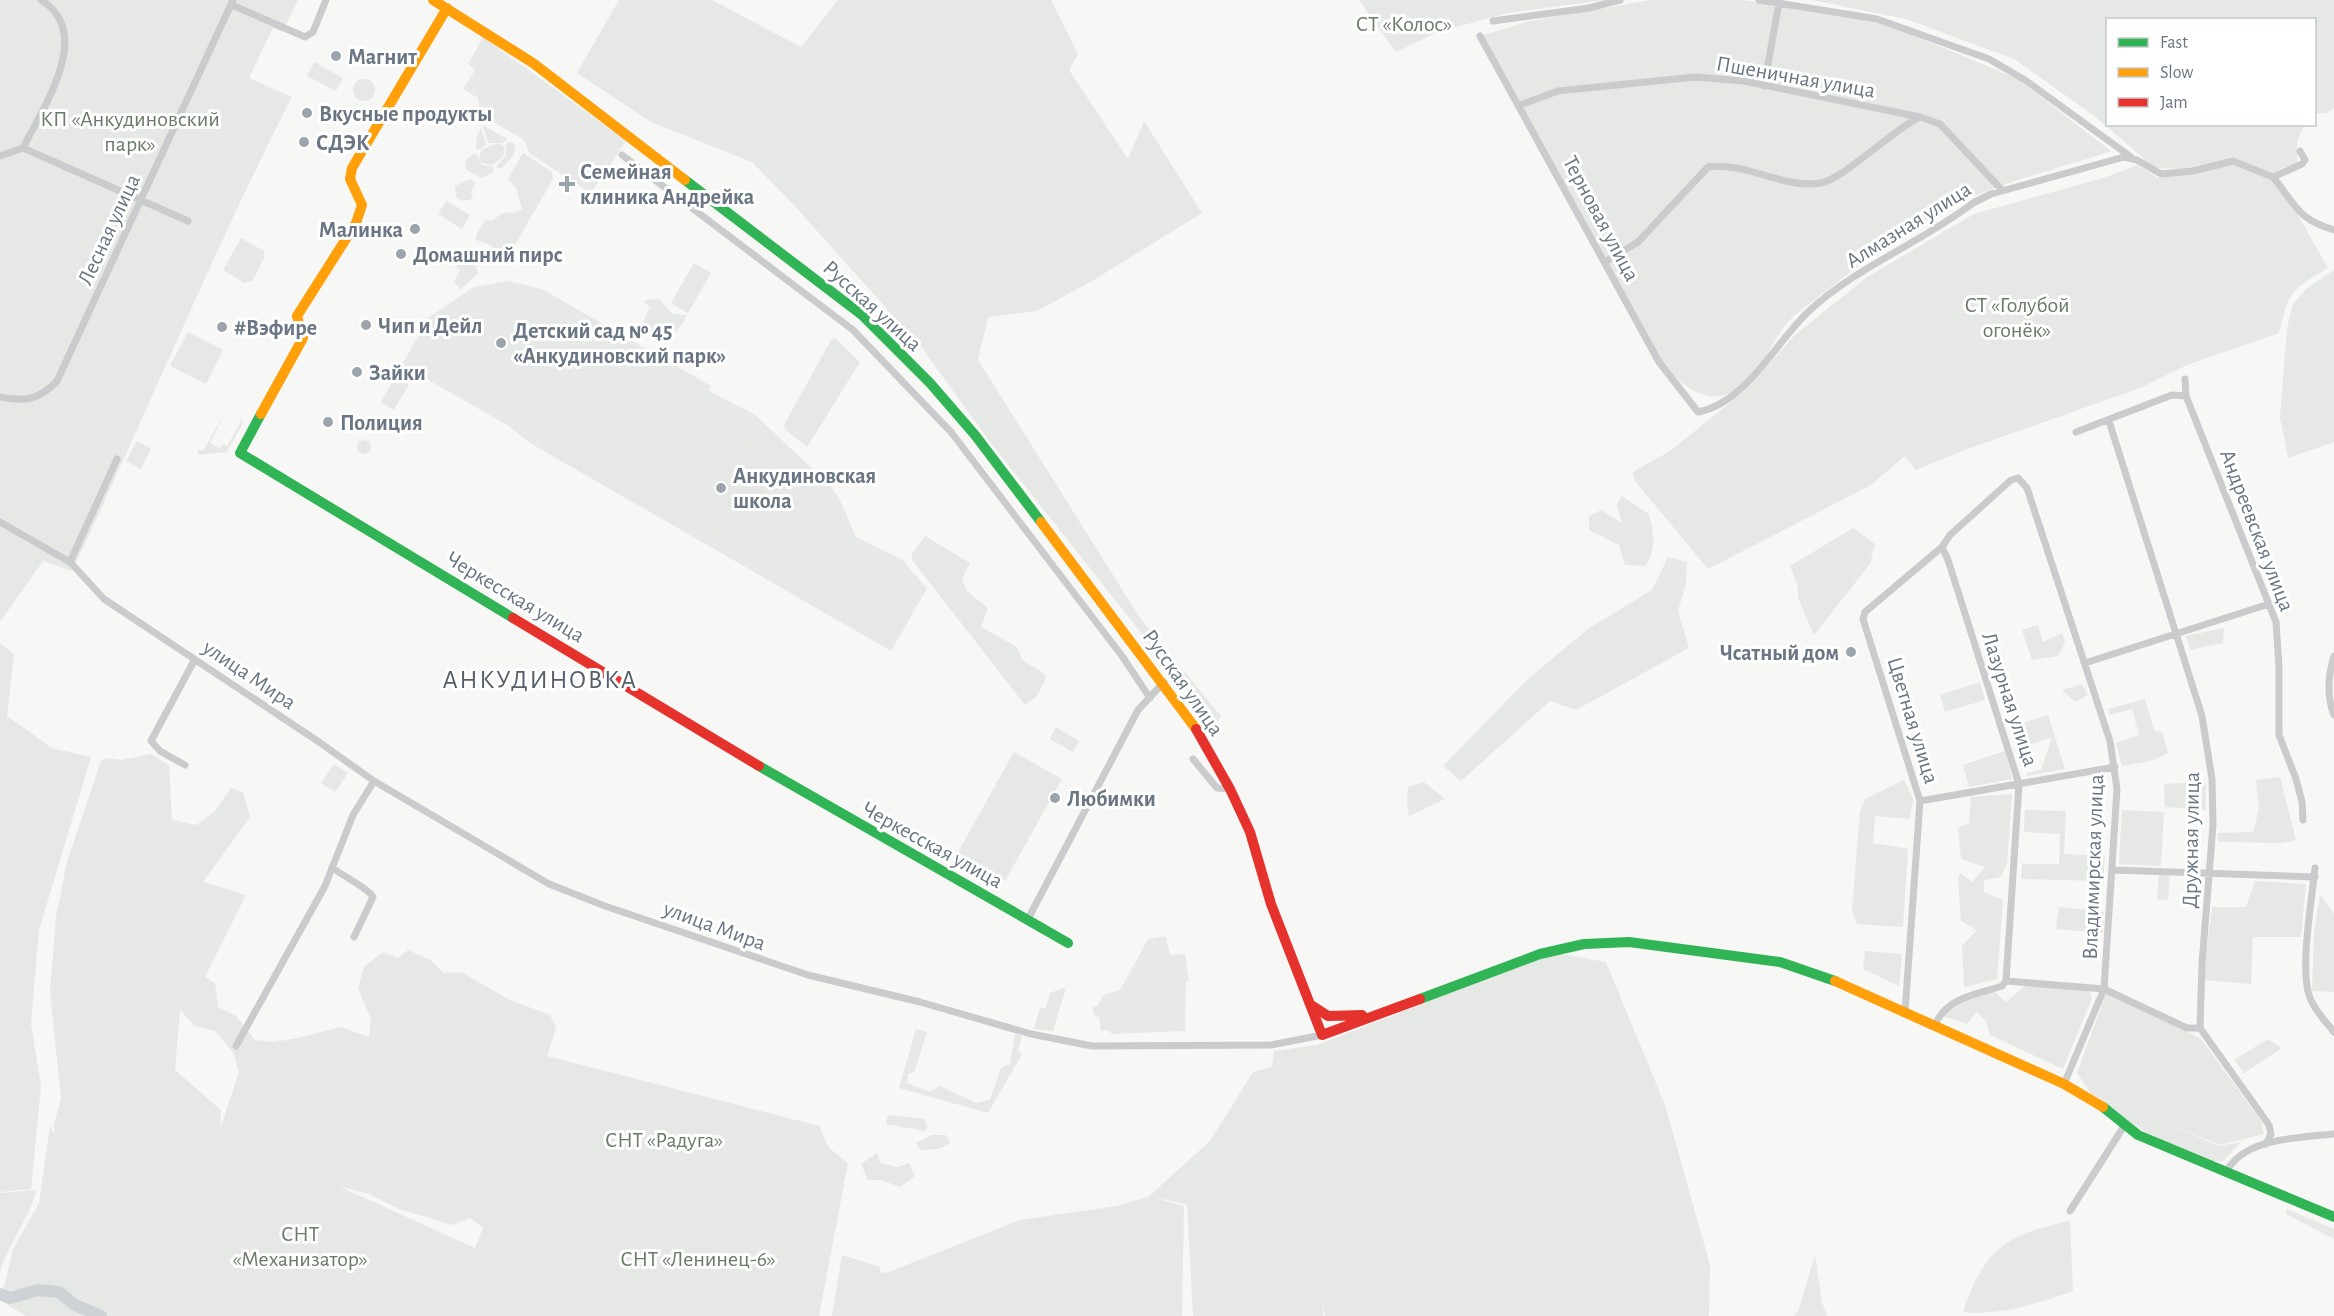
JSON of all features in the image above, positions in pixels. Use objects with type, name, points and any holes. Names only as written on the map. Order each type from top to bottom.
[{"type":"street","points":[[23,148],[65,58],[66,35],[59,15],[55,9],[41,0]]},
{"type":"street","points":[[232,2],[305,37],[313,32],[326,0]]},
{"type":"street","name":"Русская улица","points":[[433,0],[533,63],[862,315],[930,383],[975,435],[1191,720],[1230,789],[1250,831],[1271,904],[1304,994],[1322,1035]]},
{"type":"street","points":[[1493,21],[1577,10],[1620,0]]},
{"type":"street","points":[[1759,0],[1877,19],[1995,62],[2054,100],[2078,120],[2133,158],[2161,174],[2193,171],[2233,161],[2273,177],[2301,215],[2315,224],[2334,230]]},
{"type":"street","name":"Лесная улица","points":[[0,397],[22,401],[35,399],[47,392],[57,381],[232,2]]},
{"type":"street","points":[[1764,86],[1779,3]]},
{"type":"street","name":"Черкесская улица","points":[[447,8],[352,168],[350,179],[362,205],[356,223],[297,316],[303,338],[240,453],[833,810],[1068,943]]},
{"type":"street","name":"Терновая улица","points":[[1480,36],[1520,105],[1659,362],[1698,412]]},
{"type":"street","name":"Пшеничная улица","points":[[1520,105],[1558,91],[1695,77],[1764,86],[1920,117],[1940,124],[2002,190]]},
{"type":"street","points":[[1605,262],[1638,242],[1708,167],[1722,165],[1800,183],[1821,183],[1855,162],[1902,125],[1920,117]]},
{"type":"street","points":[[0,156],[23,148],[188,221]]},
{"type":"street","points":[[2273,177],[2302,164],[2305,160],[2300,151]]},
{"type":"street","points":[[622,155],[853,330],[951,432],[1122,656],[1150,698]]},
{"type":"street","name":"Алмазная улица","points":[[1698,412],[1706,410],[1753,378],[1795,326],[1818,304],[1973,202],[2002,190],[2032,184],[2060,173],[2090,169],[2116,159],[2133,158]]},
{"type":"street","name":"Андреевская улица","points":[[2185,379],[2186,396],[2276,622],[2279,735],[2296,779],[2302,802],[2302,820]]},
{"type":"street","points":[[2076,432],[2172,395],[2186,396]]},
{"type":"street","points":[[2126,403],[2130,412]]},
{"type":"street","name":"Дружная улица","points":[[2109,421],[2202,716],[2208,742],[2212,779],[2211,873],[2202,964],[2200,1028]]},
{"type":"street","points":[[70,562],[117,459]]},
{"type":"street","name":"Владимирская улица","points":[[1942,547],[1950,534],[2011,480],[2018,478],[2027,488],[2110,741],[2115,767],[2118,789],[2104,989],[2187,1028],[2200,1028]]},
{"type":"street","name":"улица Мира","points":[[0,522],[70,562],[104,599],[374,782],[549,884],[605,906],[788,970],[1069,1042],[1092,1046],[1257,1046],[1322,1035]]},
{"type":"street","name":"Лазурная улица","points":[[1942,547],[2019,784],[2006,981]]},
{"type":"street","name":"Цветная улица","points":[[1905,1012],[1920,801],[1863,619],[1865,612],[1942,547]]},
{"type":"street","points":[[2085,663],[2269,604]]},
{"type":"street","points":[[2334,656],[2328,686],[2329,702],[2334,715]]},
{"type":"street","points":[[185,765],[160,751],[151,741],[195,659]]},
{"type":"street","points":[[1028,919],[1138,710],[1164,682]]},
{"type":"street","points":[[1193,759],[1217,788],[1230,789]]},
{"type":"street","points":[[1920,801],[2115,767]]},
{"type":"street","points":[[236,1046],[307,920],[353,815],[374,782]]},
{"type":"street","points":[[332,867],[349,881],[370,892],[373,897],[354,937]]},
{"type":"street","points":[[2315,868],[2307,946],[2307,983],[2309,997],[2315,1008],[2334,1032]]},
{"type":"street","points":[[2113,870],[2314,877]]},
{"type":"street","points":[[1322,1035],[1540,954],[1584,944],[1611,942],[1671,946],[1780,962],[1819,974],[2064,1084],[2100,1104],[2124,1126],[2150,1141],[2334,1217]]},
{"type":"street","points":[[1935,1025],[1941,1011],[1949,1004],[2002,986],[2006,981],[2104,989],[2064,1084]]},
{"type":"street","points":[[1304,994],[1316,1011],[1334,1019],[1383,1012]]},
{"type":"street","points":[[2200,1028],[2269,1125],[2271,1134],[2266,1144]]},
{"type":"street","points":[[2070,1211],[2124,1126]]},
{"type":"street","points":[[2226,1172],[2237,1156],[2266,1144],[2334,1134]]},
{"type":"shaded area","points":[[483,37],[626,141],[591,193],[530,154],[524,140],[480,114],[478,98],[463,89],[475,70],[468,64]]},
{"type":"shaded area","name":"Анкудиновская школа","points":[[508,281],[542,289],[711,386],[709,391],[754,414],[830,485],[839,498],[856,537],[903,560],[927,589],[891,651],[530,443],[509,426],[402,365],[428,318],[474,287]]},
{"type":"shaded area","points":[[1166,936],[1170,955],[1185,954],[1189,981],[1186,981],[1185,1031],[1112,1034],[1107,1030],[1101,1031],[1099,1018],[1093,1014],[1093,1007],[1098,1006],[1103,995],[1120,990],[1148,939]]},
{"type":"green space","name":"КП «Анкудиновский парк»","points":[[0,0],[298,0],[282,32],[273,28],[249,78],[292,97],[234,214],[72,571],[43,561],[0,622]]},
{"type":"green space","points":[[619,0],[712,0],[801,47],[838,0],[1051,0],[1078,54],[1069,70],[1128,159],[1144,121],[1202,213],[1092,281],[1037,311],[988,317],[978,360],[1140,618],[1221,716],[1215,726],[990,442],[922,348],[792,203],[752,162],[651,122],[577,73]]},
{"type":"green space","name":"СТ «Колос»","points":[[1359,0],[1605,0],[1508,13],[1438,32],[1396,52]]},
{"type":"green space","points":[[1650,0],[1742,0],[1889,25],[2016,78],[2111,151],[1991,189],[1918,225],[1868,259],[1795,315],[1783,328],[1758,369],[1741,386],[1720,396],[1702,394],[1687,386],[1659,362],[1480,36],[1530,21]]},
{"type":"green space","points":[[1812,0],[2334,0],[2334,108],[2327,113],[2316,113],[2316,18],[2106,18],[2106,126],[2304,126],[2297,142],[2297,162],[2272,173],[2235,158],[2189,169],[2155,168],[2093,115],[2014,59],[1906,19]]},
{"type":"green space","points":[[314,62],[343,78],[336,91],[307,76]]},
{"type":"green space","points":[[364,79],[372,82],[375,90],[372,98],[364,101],[356,98],[353,90],[356,82]]},
{"type":"green space","points":[[483,126],[508,139],[503,143],[488,143]]},
{"type":"green space","points":[[481,128],[486,144],[480,150],[476,149],[477,137]]},
{"type":"green space","points":[[510,141],[516,146],[513,156],[501,169],[496,167],[506,155],[506,144]]},
{"type":"green space","points":[[499,143],[505,147],[503,157],[492,165],[481,163],[479,156],[483,149]]},
{"type":"green space","points":[[523,153],[552,172],[553,179],[508,257],[505,258],[489,244],[476,240],[476,236],[485,220],[491,221],[505,212],[513,213],[522,209],[516,188],[508,179]]},
{"type":"green space","points":[[476,154],[482,165],[493,167],[493,172],[482,178],[466,170],[465,161]]},
{"type":"green space","name":"СТ «Голубой огонёк»","points":[[2237,164],[2271,179],[2289,199],[2328,268],[2306,281],[2293,293],[2279,333],[2187,365],[2140,388],[1962,451],[1916,470],[1905,456],[1871,485],[1708,569],[1635,481],[1633,472],[1670,451],[1746,390],[1795,335],[1867,277],[1974,214],[2103,178],[2138,165],[2157,178]]},
{"type":"green space","points":[[471,179],[475,183],[471,192],[473,199],[462,201],[456,197],[455,186]]},
{"type":"green space","points":[[446,201],[470,215],[462,229],[438,214]]},
{"type":"green space","points":[[241,238],[264,251],[264,258],[252,281],[244,283],[223,270]]},
{"type":"green space","points":[[468,260],[475,263],[478,273],[461,289],[454,283],[460,270],[456,268],[459,262]]},
{"type":"green space","points":[[694,263],[711,273],[688,313],[671,303]]},
{"type":"green space","points":[[2334,270],[2334,442],[2288,458],[2280,417],[2287,328],[2293,304],[2306,289]]},
{"type":"green space","points":[[659,299],[672,314],[687,315],[677,332],[671,328],[663,341],[649,336],[641,327],[650,307],[644,302],[645,300]]},
{"type":"green space","points":[[188,332],[223,350],[206,384],[170,366]]},
{"type":"green space","points":[[835,338],[860,362],[807,447],[786,430],[784,425],[831,340]]},
{"type":"green space","points":[[474,362],[481,382],[479,386],[471,381],[468,370],[470,363]]},
{"type":"green space","points":[[396,376],[409,384],[394,410],[381,402]]},
{"type":"green space","points":[[583,389],[624,413],[601,452],[634,471],[620,494],[546,452]]},
{"type":"green space","points":[[717,401],[743,416],[719,460],[692,445]]},
{"type":"green space","points":[[225,413],[210,443],[220,448],[223,444],[227,446],[241,422],[239,418],[244,421],[227,452],[197,455],[199,449],[203,451]]},
{"type":"green space","points":[[766,433],[783,444],[786,449],[789,460],[786,474],[750,537],[734,546],[714,542],[701,526],[703,512],[739,445],[749,435]]},
{"type":"green space","points":[[364,440],[369,442],[371,447],[369,452],[364,454],[359,452],[357,447],[359,442]]},
{"type":"green space","points":[[137,441],[151,449],[141,469],[126,461]]},
{"type":"green space","points":[[638,466],[692,496],[676,524],[623,494]]},
{"type":"green space","points":[[1621,496],[1649,514],[1653,547],[1645,566],[1625,565],[1619,545],[1589,530],[1589,516],[1601,510],[1622,523],[1617,505]]},
{"type":"green space","points":[[1853,528],[1875,544],[1870,564],[1814,635],[1798,598],[1798,587],[1790,566]]},
{"type":"green space","points":[[925,536],[970,563],[962,579],[967,591],[988,608],[981,627],[1017,647],[1022,660],[1045,674],[1046,679],[1036,697],[1025,705],[912,560],[912,554]]},
{"type":"green space","points":[[1668,557],[1687,562],[1686,583],[1678,611],[1689,648],[1576,710],[1550,701],[1461,781],[1443,766],[1529,678],[1588,629],[1652,590]]},
{"type":"green space","points":[[895,580],[920,594],[890,645],[865,631]]},
{"type":"green space","points":[[2038,625],[2043,642],[2062,633],[2065,643],[2058,656],[2032,660],[2022,630]]},
{"type":"green space","points":[[2224,628],[2223,643],[2190,650],[2186,636]]},
{"type":"green space","points":[[0,643],[14,654],[7,716],[52,748],[91,757],[39,930],[31,1024],[41,1086],[31,1189],[0,1192]]},
{"type":"green space","points":[[1980,682],[1985,700],[1945,712],[1940,695]]},
{"type":"green space","points":[[2082,684],[2088,695],[2075,702],[2062,690]]},
{"type":"green space","points":[[2145,699],[2154,730],[2163,733],[2168,753],[2151,761],[2122,766],[2116,743],[2139,735],[2132,709],[2110,715],[2108,709]]},
{"type":"green space","points":[[2048,715],[2065,769],[2027,776],[2027,773],[2041,770],[2052,737],[2018,749],[2011,727]]},
{"type":"green space","points":[[1056,727],[1079,741],[1073,752],[1050,739]]},
{"type":"green space","points":[[2005,751],[2012,779],[1969,787],[1963,765]]},
{"type":"green space","points":[[1014,752],[1062,779],[1005,881],[957,854]]},
{"type":"green space","points":[[151,754],[169,765],[172,820],[196,825],[214,812],[231,788],[243,792],[250,817],[203,882],[246,895],[205,977],[215,983],[218,1007],[236,1016],[255,1040],[273,1042],[293,1039],[341,1027],[369,1037],[371,1019],[358,988],[364,967],[383,952],[398,958],[408,950],[430,960],[444,973],[461,972],[510,1000],[550,1015],[556,1028],[547,1056],[819,1126],[829,1148],[848,1163],[819,1316],[105,1316],[76,1304],[60,1290],[37,1288],[11,1295],[3,1292],[13,1249],[39,1203],[50,1126],[55,1135],[54,1124],[61,1098],[50,992],[56,917],[67,862],[101,761],[107,758],[121,760]],"holes":[[[180,1010],[195,1026],[215,1031],[233,1052],[239,1072],[220,1129],[221,1110],[175,1070]],[[338,1186],[369,1194],[399,1209],[453,1225],[470,1218],[483,1228],[475,1248]]]},
{"type":"green space","points":[[334,764],[348,773],[335,792],[321,783]]},
{"type":"green space","points":[[2280,777],[2296,840],[2282,843],[2218,842],[2218,833],[2253,832],[2259,809],[2256,780]]},
{"type":"green space","points":[[1904,780],[1913,799],[1910,819],[1875,816],[1873,843],[1908,849],[1903,927],[1857,924],[1852,910],[1860,811],[1865,799]]},
{"type":"green space","points":[[1424,782],[1445,799],[1409,816],[1408,787]]},
{"type":"green space","points":[[2206,782],[2206,810],[2165,807],[2164,784]]},
{"type":"green space","points":[[2012,794],[2007,863],[2001,877],[1984,880],[1984,892],[2003,900],[1997,979],[1964,987],[1962,946],[1977,930],[1961,921],[1958,877],[1961,873],[1972,882],[1985,867],[1961,859],[1958,828],[1969,823],[1971,797]]},
{"type":"green space","points":[[2025,810],[2066,811],[2064,854],[2105,856],[2103,881],[2021,879],[2022,864],[2059,864],[2060,834],[2024,832]]},
{"type":"green space","points":[[2122,810],[2164,812],[2161,866],[2119,864]]},
{"type":"green space","points":[[2159,875],[2170,876],[2168,900],[2157,899]]},
{"type":"green space","points":[[2255,881],[2306,884],[2301,937],[2253,937],[2251,984],[2203,980],[2212,907],[2246,907]]},
{"type":"green space","points":[[2320,894],[2334,914],[2334,992],[2312,991],[2314,933]]},
{"type":"green space","points":[[2059,907],[2104,912],[2103,933],[2056,929]]},
{"type":"green space","points":[[1865,951],[1902,954],[1899,986],[1863,969]]},
{"type":"green space","points":[[1561,954],[1606,962],[1665,1105],[1710,1265],[1709,1316],[1325,1316],[1322,1304],[1323,1316],[1193,1316],[1187,1204],[1151,1197],[1184,1206],[1182,1316],[832,1316],[842,1255],[880,1267],[880,1272],[886,1273],[1020,1220],[1117,1206],[1148,1197],[1210,1141],[1253,1072],[1272,1067],[1274,1051],[1317,1045],[1533,961]]},
{"type":"green space","points":[[2026,985],[2089,990],[2092,998],[2063,1069],[1990,1035],[1986,1021],[1977,1012],[1967,1024],[1940,1015],[1950,1004],[1994,991],[2006,1002]]},
{"type":"green space","points":[[1066,987],[1053,1031],[1034,1029],[1040,1008],[1046,1008],[1050,993]]},
{"type":"green space","points":[[2107,991],[2201,1039],[2261,1121],[2264,1134],[2220,1145],[2156,1120],[2219,1146],[2241,1142],[2223,1161],[2208,1160],[2192,1156],[2157,1139],[2098,1098],[2131,1110],[2092,1095],[2077,1073]]},
{"type":"green space","points":[[916,1029],[927,1032],[914,1072],[908,1074],[907,1083],[930,1092],[940,1086],[976,1103],[990,1100],[1000,1070],[1010,1065],[1015,1034],[1022,1035],[1018,1051],[1022,1054],[988,1113],[899,1088]]},
{"type":"green space","points":[[2268,1039],[2282,1048],[2244,1073],[2234,1060]]},
{"type":"green space","points":[[888,1115],[924,1119],[928,1128],[925,1131],[886,1124]]},
{"type":"green space","points":[[932,1135],[946,1135],[950,1143],[938,1149],[920,1150],[916,1143]]},
{"type":"green space","points":[[877,1153],[880,1163],[897,1167],[909,1163],[915,1176],[900,1187],[881,1180],[868,1180],[861,1164]]},
{"type":"green space","points":[[36,1190],[29,1210],[8,1251],[0,1273],[0,1193]]},
{"type":"green space","points":[[2287,1209],[2334,1229],[2334,1239],[2286,1214]]},
{"type":"green space","points":[[2070,1221],[2073,1291],[2005,1310],[1963,1312],[1980,1273],[2000,1248],[2029,1232]]},
{"type":"green space","points":[[1815,1255],[1822,1302],[1827,1316],[1794,1316],[1799,1309]]},
{"type":"green space","points":[[38,1292],[58,1294],[74,1307],[94,1316],[26,1316],[1,1301],[1,1297],[20,1298]]},
{"type":"waterway","points":[[0,1294],[10,1298],[38,1290],[59,1292],[75,1305],[101,1316]]},
{"type":"traffic: fast","points":[[685,180],[862,315],[930,383],[975,435],[1041,522]]},
{"type":"traffic: fast","points":[[261,414],[240,453],[513,618]]},
{"type":"traffic: fast","points":[[759,766],[1068,943]]},
{"type":"traffic: fast","points":[[1420,999],[1540,954],[1584,944],[1629,942],[1780,962],[1835,981]]},
{"type":"traffic: fast","points":[[2103,1107],[2138,1135],[2334,1217]]},
{"type":"traffic: slow","points":[[433,0],[533,63],[685,180]]},
{"type":"traffic: slow","points":[[261,414],[303,338],[297,316],[356,223],[362,205],[350,179],[352,168],[447,8]]},
{"type":"traffic: slow","points":[[1041,522],[1196,729]]},
{"type":"traffic: slow","points":[[1835,981],[2064,1084],[2103,1107]]},
{"type":"traffic: jam","points":[[513,618],[759,766]]},
{"type":"traffic: jam","points":[[1196,729],[1230,789],[1250,832],[1271,904],[1322,1035],[1420,999]]},
{"type":"traffic: jam","points":[[1311,1005],[1328,1016],[1362,1015]]},
{"type":"place","name":"Магнит","points":[[336,56]]},
{"type":"place","name":"Вкусные продукты","points":[[307,113]]},
{"type":"place","name":"СДЭК","points":[[304,142]]},
{"type":"place","name":"Семейная клиника Андрейка","points":[[567,184]]},
{"type":"place","name":"Малинка","points":[[415,229]]},
{"type":"place","name":"Домашний пирс","points":[[401,254]]},
{"type":"place","name":"Чип и Дейл","points":[[366,325]]},
{"type":"place","name":"#Вэфире","points":[[222,327]]},
{"type":"place","name":"Детский сад № 45 «Анкудиновский парк»","points":[[501,343]]},
{"type":"place","name":"Зайки","points":[[357,372]]},
{"type":"place","name":"Полиция","points":[[328,422]]},
{"type":"place","name":"Анкудиновская школа","points":[[721,488]]},
{"type":"place","name":"Чсатный дом","points":[[1851,652]]},
{"type":"place","name":"Любимки","points":[[1055,798]]},
{"type":"district","name":"АНКУДИНОВКА","points":[[540,679]]},
{"type":"park label","name":"СНТ «Радуга»","points":[[664,1139]]},
{"type":"park label","name":"СНТ «Механизатор»","points":[[300,1246]]},
{"type":"park label","name":"СНТ «Ленинец-6»","points":[[698,1258]]}]
